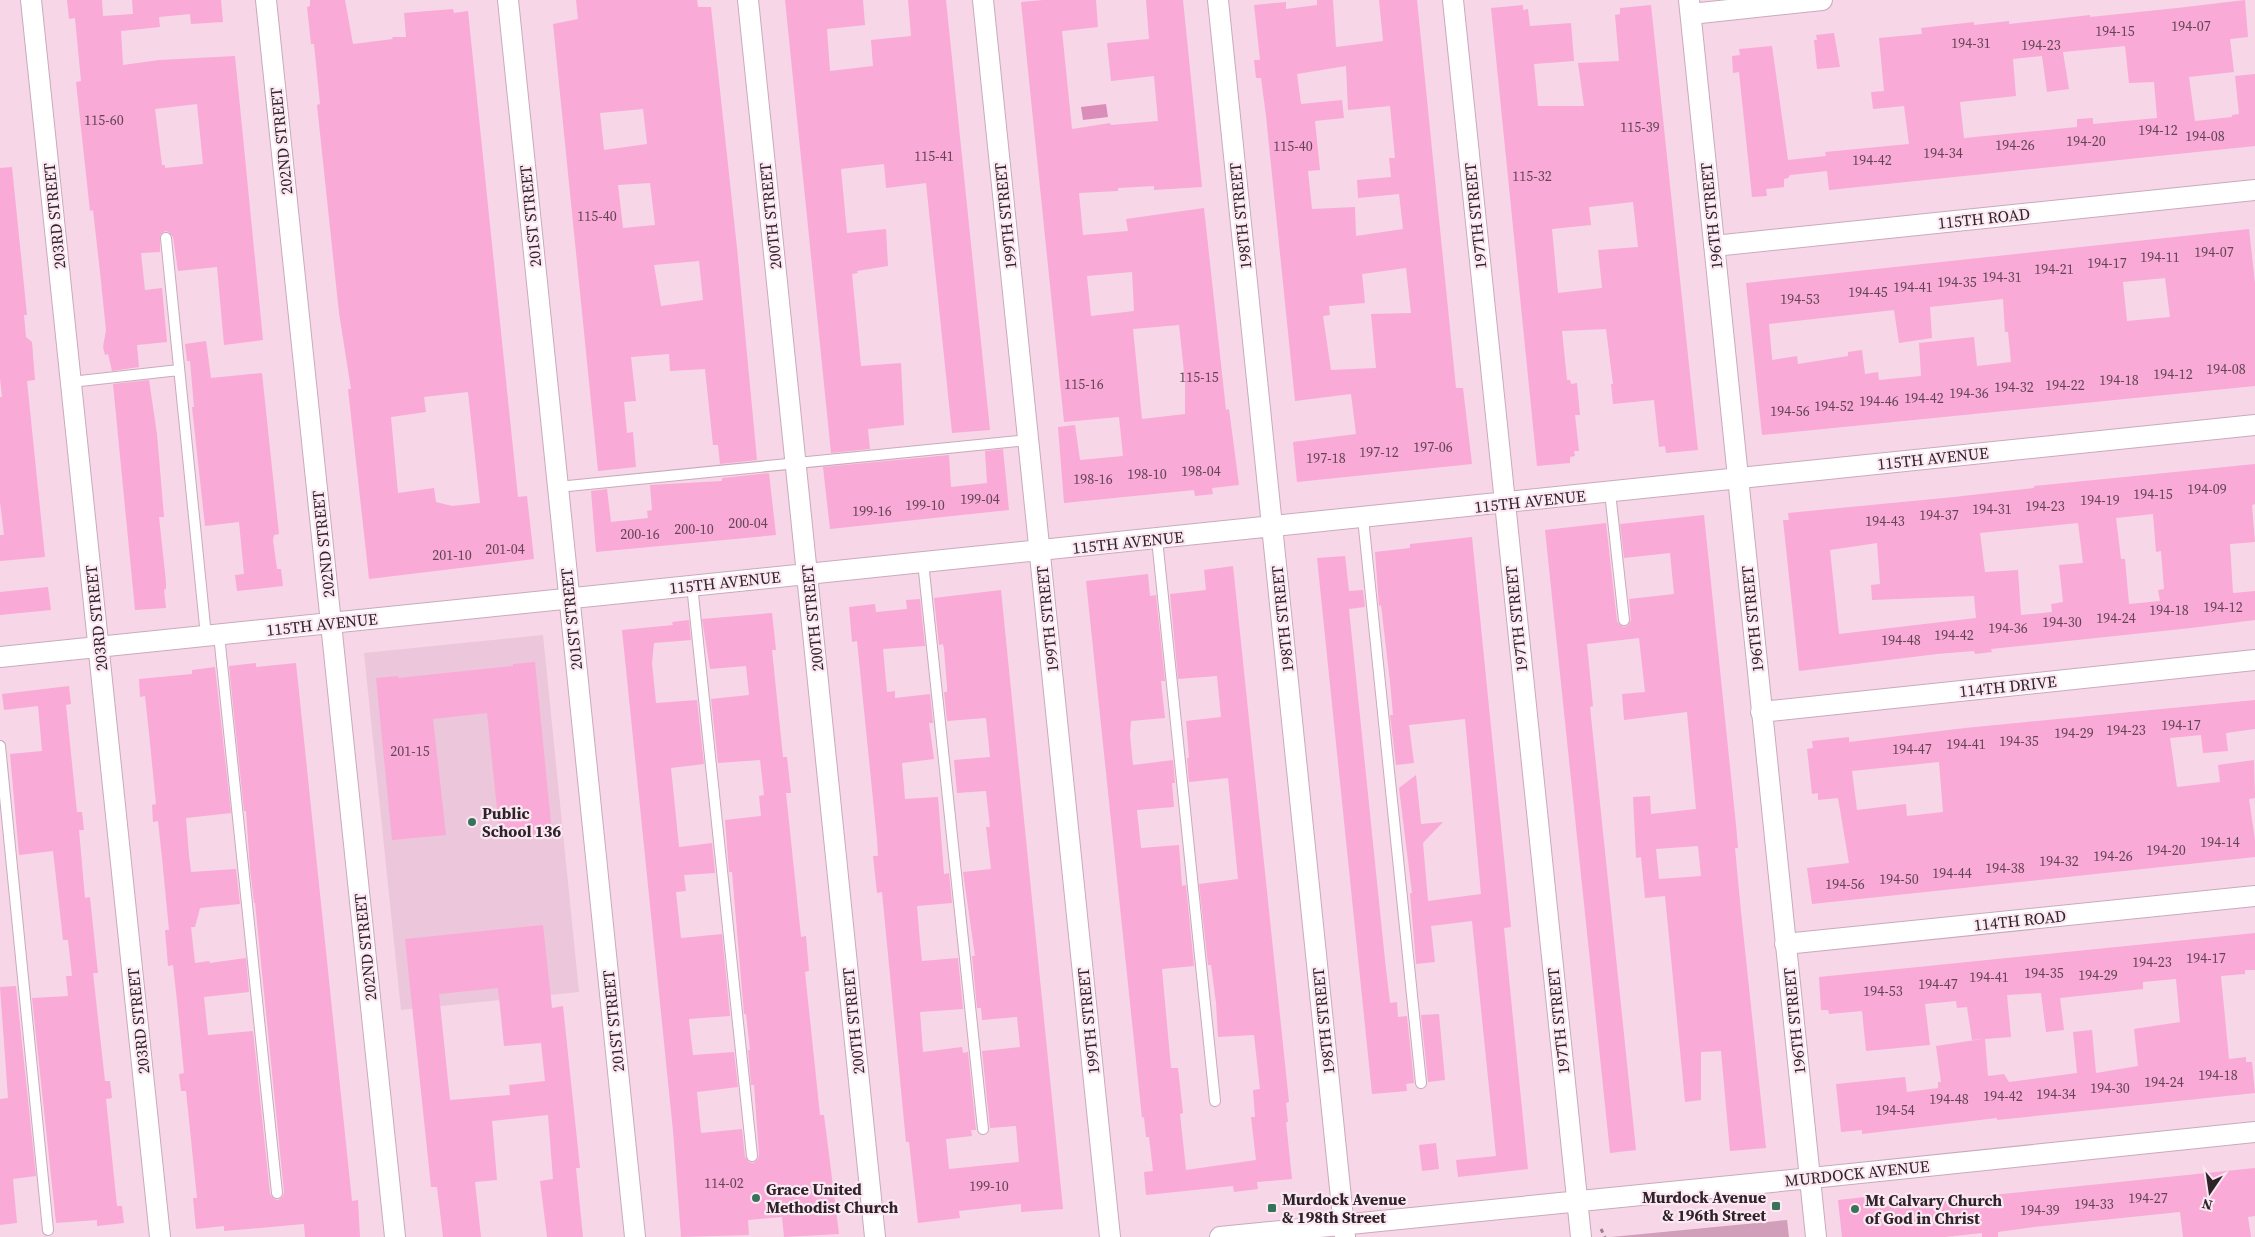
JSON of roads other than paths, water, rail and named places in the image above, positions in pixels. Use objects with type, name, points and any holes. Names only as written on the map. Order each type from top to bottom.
[{"type":"street","name":"203RD STREET","points":[[31,0],[160,1237]]},
{"type":"street","name":"202ND STREET","points":[[266,0],[395,1237]]},
{"type":"street","name":"201ST STREET","points":[[508,0],[635,1237]]},
{"type":"street","name":"200TH STREET","points":[[748,0],[875,1237]]},
{"type":"street","name":"199TH STREET","points":[[983,0],[1110,1237]]},
{"type":"street","name":"198TH STREET","points":[[1218,0],[1345,1230]]},
{"type":"street","name":"197TH STREET","points":[[1453,0],[1580,1237]]},
{"type":"street","points":[[1690,7],[1822,0]]},
{"type":"street","name":"196TH STREET","points":[[1690,7],[1816,1237]]},
{"type":"street","name":"115TH ROAD","points":[[1714,246],[2255,190]]},
{"type":"street","name":"115TH AVENUE","points":[[0,658],[807,573],[1272,528],[2255,425]]},
{"type":"street","name":"114TH DRIVE","points":[[1761,712],[2255,660]]},
{"type":"street","name":"114TH ROAD","points":[[1786,944],[2255,896]]},
{"type":"street","name":"MURDOCK AVENUE","points":[[1220,1237],[1345,1230],[1577,1201],[2255,1132]]},
{"type":"lane","points":[[166,238],[179,370],[213,635],[276,1193]]},
{"type":"lane","points":[[71,382],[179,370]]},
{"type":"lane","points":[[558,487],[1028,440]]},
{"type":"lane","points":[[1610,492],[1624,620]]},
{"type":"lane","points":[[1363,518],[1421,1083]]},
{"type":"lane","points":[[1157,539],[1215,1101]]},
{"type":"lane","points":[[923,562],[983,1129]]},
{"type":"lane","points":[[692,585],[752,1156]]},
{"type":"lane","points":[[0,746],[48,1230]]},
{"type":"place","name":"Public School 136","points":[[472,822]]},
{"type":"place","name":"Grace United Methodist Church","points":[[756,1198]]},
{"type":"place","name":"Murdock Avenue & 196th Street","points":[[1776,1206]]},
{"type":"place","name":"Murdock Avenue & 198th Street","points":[[1272,1208]]},
{"type":"place","name":"Mt Calvary Church of God in Christ","points":[[1855,1209]]}]
